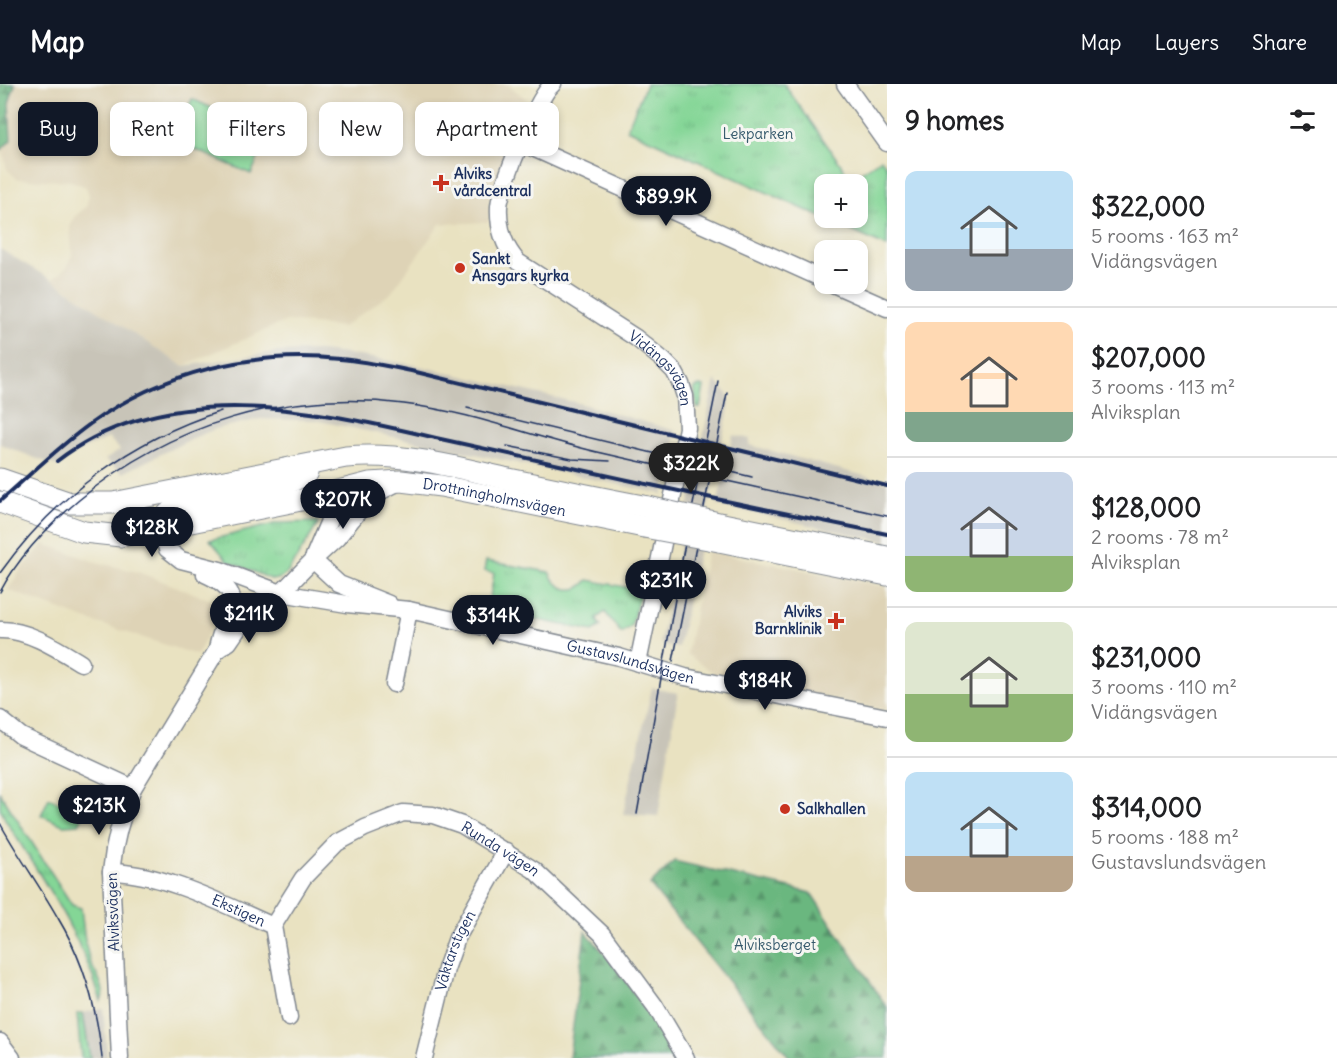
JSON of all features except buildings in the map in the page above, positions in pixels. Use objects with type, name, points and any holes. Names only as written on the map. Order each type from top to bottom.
[{"type":"main road","name":"Drottningholmsvägen","points":[[0,479],[70,503],[113,503],[257,474],[363,456],[410,459],[646,517],[721,532],[887,557]]},
{"type":"main road","points":[[161,530],[163,519],[168,512],[178,507],[274,487],[298,479],[315,464],[330,477],[337,491]]},
{"type":"main road","name":"Drottningholmsvägen","points":[[0,502],[84,532],[121,536],[161,530],[370,483],[401,481],[646,517]]},
{"type":"main road","name":"Drottningholmsvägen","points":[[721,532],[887,575]]},
{"type":"street","points":[[845,84],[887,143]]},
{"type":"street","name":"Vidängsvägen","points":[[538,102],[547,85]]},
{"type":"street","name":"Vidängsvägen","points":[[517,156],[501,196],[499,208],[504,240],[510,253],[518,262],[657,354],[674,371],[685,396],[687,428],[638,663]]},
{"type":"street","points":[[551,156],[814,275]]},
{"type":"street","points":[[856,294],[887,308]]},
{"type":"street","name":"Alviksvägen","points":[[120,1058],[111,872],[118,829],[133,788],[218,650],[229,642],[255,609],[281,593],[337,538],[366,502],[401,481]]},
{"type":"street","points":[[313,560],[337,491]]},
{"type":"street","points":[[161,530],[167,549],[181,560]]},
{"type":"street","name":"Gustavslundsvägen","points":[[181,560],[220,570],[281,593],[374,608],[404,609]]},
{"type":"street","name":"Alviksvägen","points":[[181,560],[217,579],[230,590],[232,598],[219,637],[218,650]]},
{"type":"street","name":"Gustavslundsvägen","points":[[313,560],[339,584],[404,609],[638,663],[685,677],[887,717]]},
{"type":"street","points":[[394,684],[404,609]]},
{"type":"street","points":[[0,630],[27,635],[81,663]]},
{"type":"street","points":[[0,719],[21,736],[133,788]]},
{"type":"street","name":"Runda vägen","points":[[273,926],[303,878],[337,843],[365,828],[403,813],[433,815],[462,825],[534,870],[602,934],[655,1006],[686,1058]]},
{"type":"street","name":"Väktarstigen","points":[[424,1058],[446,969],[457,938],[506,851]]},
{"type":"street","name":"Ekstigen","points":[[111,872],[150,878],[194,892],[273,926],[289,1018]]},
{"type":"street","points":[[0,1042],[12,1058]]},
{"type":"shaded area","points":[[15,84],[507,84],[529,101],[415,102],[415,156],[507,156],[489,201],[490,222],[440,224],[391,293],[343,327],[286,321],[183,366],[52,280],[67,267],[72,254],[70,227],[75,216],[86,207],[89,195],[86,187],[71,181],[17,179],[7,169],[2,149],[11,140],[9,103]]},
{"type":"shaded area","points":[[0,249],[52,280],[183,366],[278,352],[319,351],[347,354],[415,365],[578,403],[676,431],[663,494],[315,420],[260,419],[215,429],[123,473],[105,460],[120,450],[109,438],[71,454],[58,466],[35,458],[0,444]]},
{"type":"shaded area","points":[[715,380],[727,393],[730,403],[678,648],[660,642]]},
{"type":"shaded area","points":[[733,435],[750,439],[749,445],[887,482],[887,542],[717,505]]},
{"type":"shaded area","points":[[44,544],[96,562],[138,572],[219,603],[210,630],[197,655],[85,619],[8,590],[20,571]]},
{"type":"shaded area","points":[[707,551],[887,587],[887,710],[715,674],[687,654]]},
{"type":"shaded area","points":[[652,688],[678,693],[658,816],[623,814]]},
{"type":"shaded area","points":[[103,1008],[107,1058],[90,1058],[83,1013]]},
{"type":"green space","points":[[0,84],[15,84],[9,103],[11,140],[0,151]]},
{"type":"green space","name":"Lekparken","points":[[646,84],[784,84],[847,174],[814,174],[814,214],[627,129]]},
{"type":"green space","points":[[192,99],[207,106],[207,155],[195,149],[195,102],[191,102]]},
{"type":"green space","points":[[210,156],[259,156],[251,174]]},
{"type":"green space","name":"Lekparken","points":[[881,159],[887,167],[887,247],[845,228],[868,228],[868,174],[858,174]]},
{"type":"green space","points":[[704,387],[700,408],[697,408],[694,388]]},
{"type":"green space","points":[[316,522],[318,524],[288,572],[281,578],[273,580],[228,561],[210,540],[278,523]]},
{"type":"green space","points":[[486,561],[549,572],[561,587],[567,589],[578,588],[588,580],[641,590],[631,626],[621,633],[605,612],[596,619],[601,626],[593,631],[488,610],[494,573],[484,571]]},
{"type":"green space","points":[[0,793],[72,905],[81,908],[88,955],[103,991],[101,1001],[83,952],[71,929],[5,819],[0,808]]},
{"type":"green space","points":[[49,798],[84,814],[79,824],[63,825],[41,815]]},
{"type":"green space","name":"Alviksberget","points":[[674,861],[811,893],[887,1007],[887,1058],[790,1058],[650,885]]},
{"type":"green space","points":[[585,931],[634,992],[676,1058],[569,1058]]},
{"type":"green space","points":[[83,1013],[90,1058],[81,1058],[77,1014]]},
{"type":"tram line","points":[[637,814],[683,554],[718,381]]},
{"type":"tram line","points":[[673,661],[727,393]]},
{"type":"tram line","points":[[0,592],[25,554],[56,520],[114,473],[191,432],[231,418],[273,408],[316,402],[360,401],[429,408],[479,419],[602,453],[887,516]]},
{"type":"tram line","points":[[467,408],[752,477]]},
{"type":"tram line","points":[[0,573],[45,519],[97,474],[156,438],[221,411]]},
{"type":"tram line","points":[[507,446],[572,459],[610,461]]},
{"type":"tram line","points":[[0,823],[51,906],[75,951],[93,1003],[102,1058]]},
{"type":"railway","points":[[0,501],[90,424],[147,391],[178,378],[241,362],[307,357],[359,361],[416,372],[887,486]]},
{"type":"railway","points":[[57,461],[100,435],[145,418],[192,409],[241,407],[291,410],[389,427],[887,534]]},
{"type":"place","name":"Alviks vårdcentral","points":[[441,183]]},
{"type":"place","name":"Sankt Ansgars kyrka","points":[[460,268]]},
{"type":"place","name":"Alviks Barnklinik","points":[[836,621]]},
{"type":"place","name":"Salkhallen","points":[[785,809]]}]
